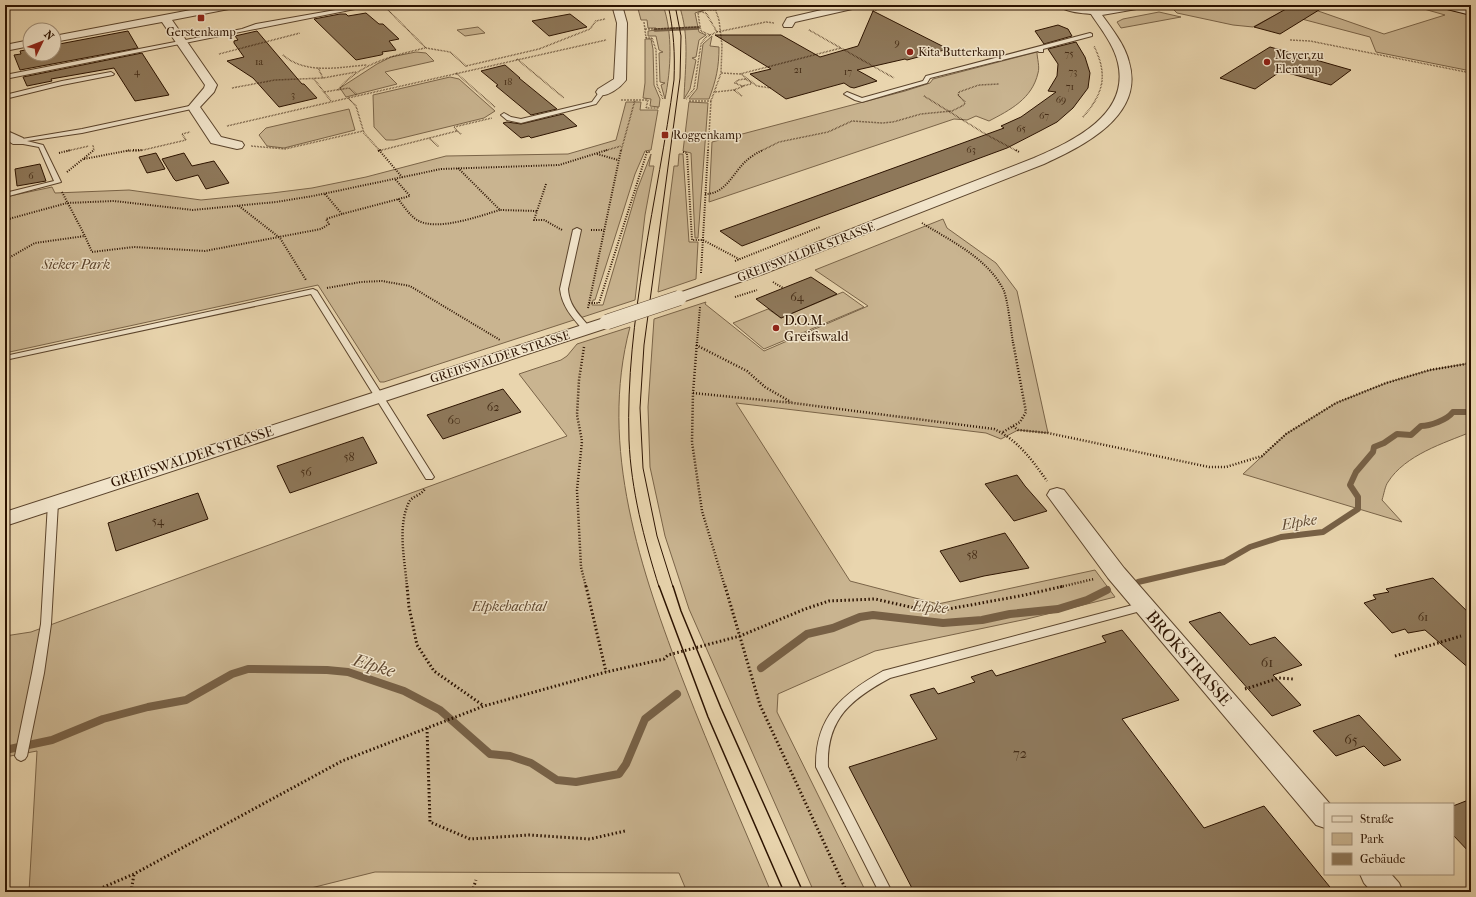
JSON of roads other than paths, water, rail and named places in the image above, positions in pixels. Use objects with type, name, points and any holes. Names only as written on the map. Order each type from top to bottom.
[{"type":"street","points":[[62,37],[234,5]]},
{"type":"street","points":[[602,92],[620,80],[622,23],[617,5]]},
{"type":"street","points":[[788,25],[792,20],[857,5]]},
{"type":"street","points":[[1063,5],[1079,10],[1096,12],[1109,12],[1144,5]]},
{"type":"street","points":[[1447,5],[1471,11]]},
{"type":"street","name":"GREIFSWALDER STRASSE","points":[[5,519],[587,329],[757,271],[1045,159],[1083,140],[1100,128],[1120,102],[1124,92],[1125,73],[1123,62],[1096,12]]},
{"type":"street","points":[[165,18],[211,85],[210,89],[194,107],[216,140],[237,145]]},
{"type":"street","points":[[5,48],[22,45]]},
{"type":"street","points":[[5,134],[18,141]]},
{"type":"street","name":"BROKSTRASSE","points":[[1057,495],[1116,573],[1324,816]]},
{"type":"street","points":[[1375,875],[1389,892]]},
{"type":"lane","points":[[5,77],[256,26],[372,5]]},
{"type":"lane","points":[[847,94],[862,100],[920,84],[928,77],[1041,50],[1090,36]]},
{"type":"lane","points":[[5,97],[62,83],[111,74]]},
{"type":"lane","points":[[504,114],[509,119],[521,121],[594,103],[602,92]]},
{"type":"lane","points":[[18,141],[82,131],[194,107]]},
{"type":"lane","points":[[5,195],[57,181],[47,156],[41,146],[18,141]]},
{"type":"lane","points":[[577,230],[564,289],[564,298],[568,306],[587,329]]},
{"type":"lane","points":[[5,358],[313,291],[429,477]]},
{"type":"lane","points":[[21,756],[38,673],[46,624],[53,503]]},
{"type":"lane","points":[[886,892],[822,767],[822,743],[830,722],[838,711],[862,689],[888,674],[1144,606]]},
{"type":"waterway","points":[[655,30],[698,28]]},
{"type":"waterway","name":"Elpke","points":[[1138,582],[1224,562],[1250,547],[1281,537],[1323,532],[1358,509],[1358,497],[1350,485],[1356,472],[1373,452],[1374,447],[1384,443],[1397,434],[1411,435],[1421,426],[1438,422],[1447,418],[1453,412],[1471,412]]},
{"type":"waterway","name":"Elpke","points":[[761,668],[807,634],[833,628],[860,617],[873,615],[943,623],[982,620],[1010,614],[1058,609],[1087,600],[1107,590]]},
{"type":"waterway","name":"Elpke","points":[[5,750],[52,740],[103,719],[148,707],[186,700],[232,674],[248,669],[327,670],[348,672],[404,691],[440,710],[490,754],[510,756],[531,763],[557,780],[576,782],[619,774],[626,764],[645,719],[677,694]]},
{"type":"tram line","points":[[659,587],[643,533],[632,477],[629,440],[629,395],[637,305],[674,80],[674,42],[668,5]]},
{"type":"tram line","points":[[673,587],[657,536],[643,468],[640,408],[644,345],[680,78],[681,36],[675,5]]},
{"type":"tram line","points":[[659,586],[708,717],[784,892]]},
{"type":"tram line","points":[[673,586],[681,611],[721,708],[803,892]]},
{"type":"place","name":"Gerstenkamp","points":[[201,18]]},
{"type":"place","name":"Kita Butterkamp","points":[[910,52]]},
{"type":"place","name":"Meyer zu Elentrup","points":[[1267,62]]},
{"type":"place","name":"Roggenkamp","points":[[665,135]]},
{"type":"place","name":"D.O.M. Greifswald","points":[[776,328]]},
{"type":"park label","name":"Sieker Park","points":[[76,264]]},
{"type":"park label","name":"Elpkebachtal","points":[[509,606]]}]
